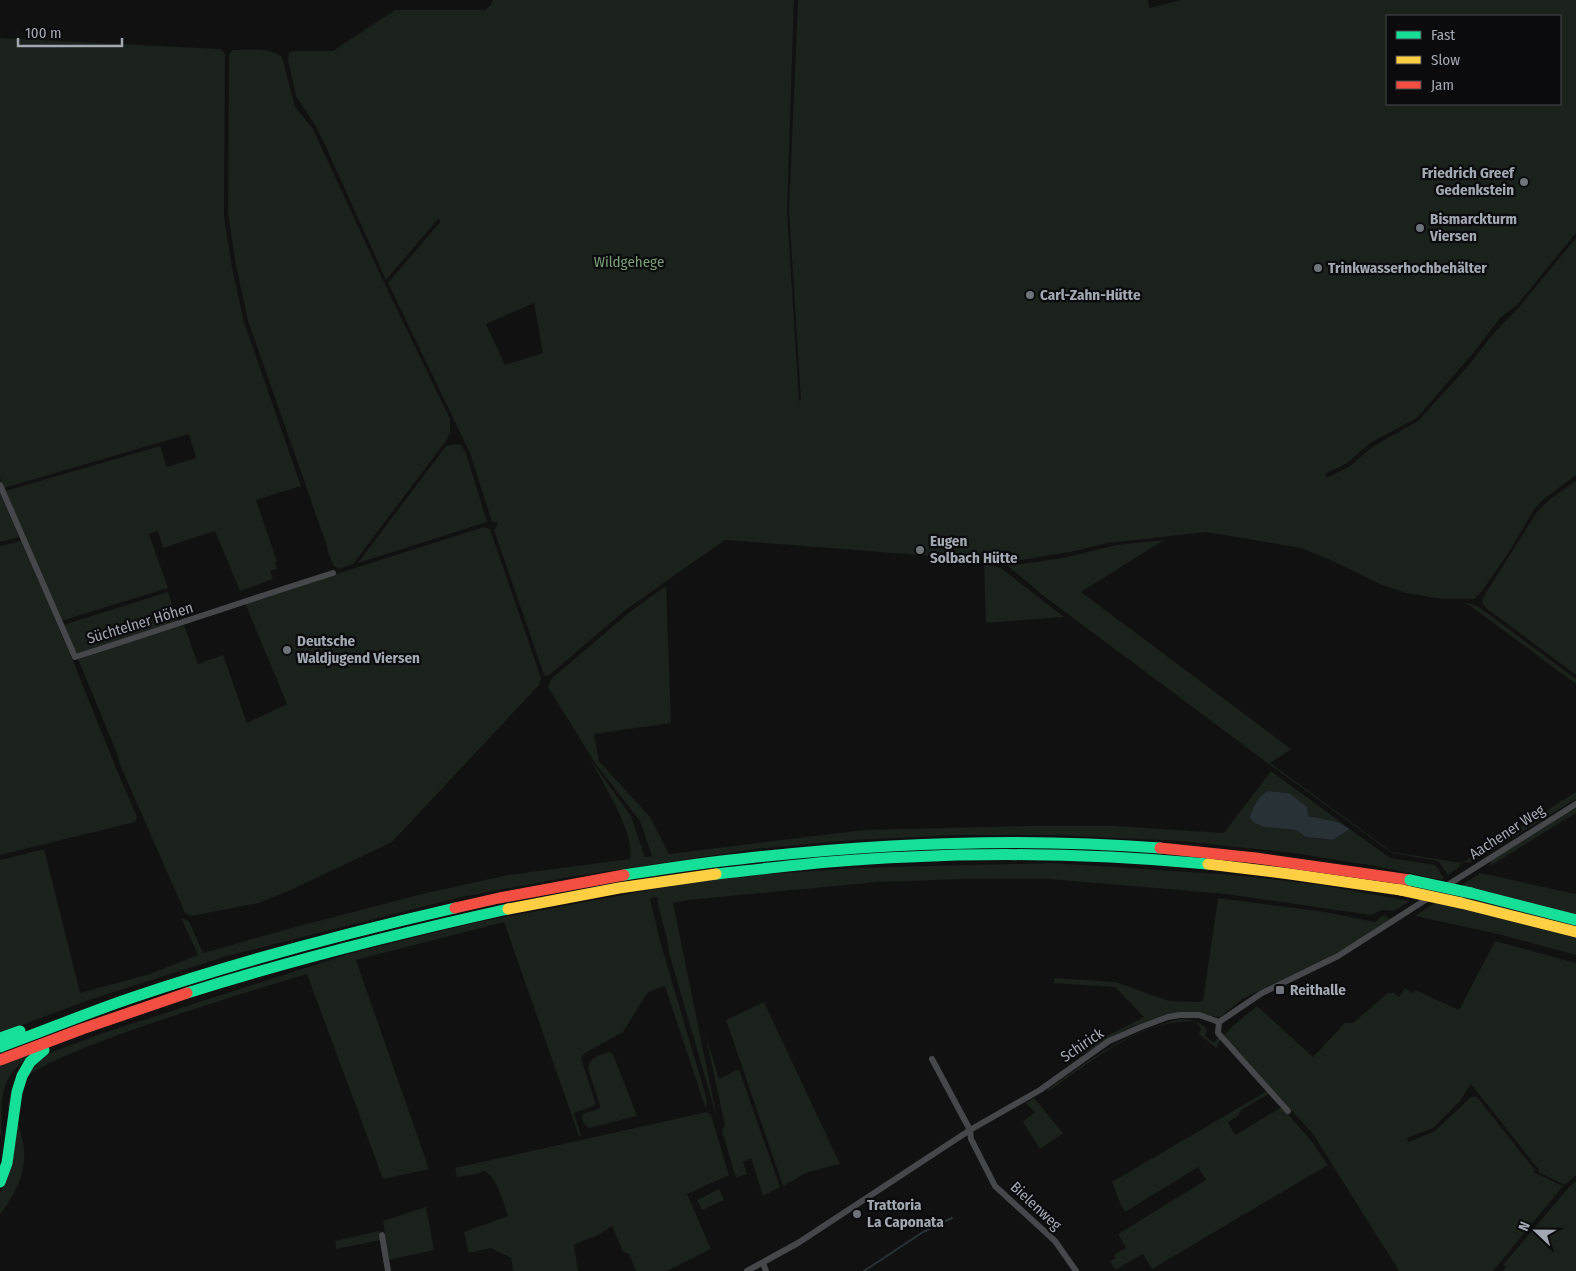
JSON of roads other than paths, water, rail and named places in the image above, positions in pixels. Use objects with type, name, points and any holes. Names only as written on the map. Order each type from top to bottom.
[{"type":"highway","points":[[0,1047],[147,992],[251,960],[406,919],[563,885],[750,858],[826,850],[913,845],[1034,843],[1100,844],[1235,854],[1307,863],[1410,880],[1471,893],[1576,920]]},
{"type":"highway","points":[[0,1060],[103,1021],[236,978],[412,929],[578,895],[761,868],[828,862],[913,857],[1033,855],[1099,856],[1233,866],[1304,874],[1402,890],[1576,932]]},
{"type":"highway","points":[[0,1038],[43,1023],[78,1017]]},
{"type":"highway","points":[[9,1077],[29,1058],[103,1021]]},
{"type":"highway","points":[[0,1182],[6,1166],[7,1153],[3,1115]]},
{"type":"highway","points":[[0,1144],[0,1166]]},
{"type":"street","name":"Süchtelner Höhen","points":[[0,484],[75,657],[333,573]]},
{"type":"street","name":"Aachener Weg","points":[[1219,1022],[1262,993],[1317,968],[1362,942],[1576,804]]},
{"type":"street","name":"Schirick","points":[[747,1271],[798,1243],[970,1130],[1040,1090],[1109,1041],[1124,1033],[1168,1017],[1180,1015],[1199,1016],[1219,1022]]},
{"type":"street","points":[[1219,1022],[1218,1033],[1288,1111]]},
{"type":"street","points":[[932,1059],[970,1130]]},
{"type":"street","name":"Bielenweg","points":[[970,1130],[971,1138],[995,1186],[1055,1241],[1076,1271]]},
{"type":"street","points":[[382,1235],[388,1271]]},
{"type":"street","points":[[763,1263],[766,1271]]},
{"type":"waterway","points":[[864,1271],[923,1232],[952,1218]]},
{"type":"place","name":"Friedrich Greef Gedenkstein","points":[[1524,182]]},
{"type":"place","name":"Bismarckturm Viersen","points":[[1420,228]]},
{"type":"place","name":"Trinkwasserhochbehälter","points":[[1318,268]]},
{"type":"place","name":"Carl-Zahn-Hütte","points":[[1030,295]]},
{"type":"place","name":"Eugen Solbach Hütte","points":[[920,550]]},
{"type":"place","name":"Deutsche Waldjugend Viersen","points":[[287,650]]},
{"type":"place","name":"Reithalle","points":[[1280,990]]},
{"type":"place","name":"Trattoria La Caponata","points":[[857,1214]]},
{"type":"park label","name":"Wildgehege","points":[[629,262]]}]
